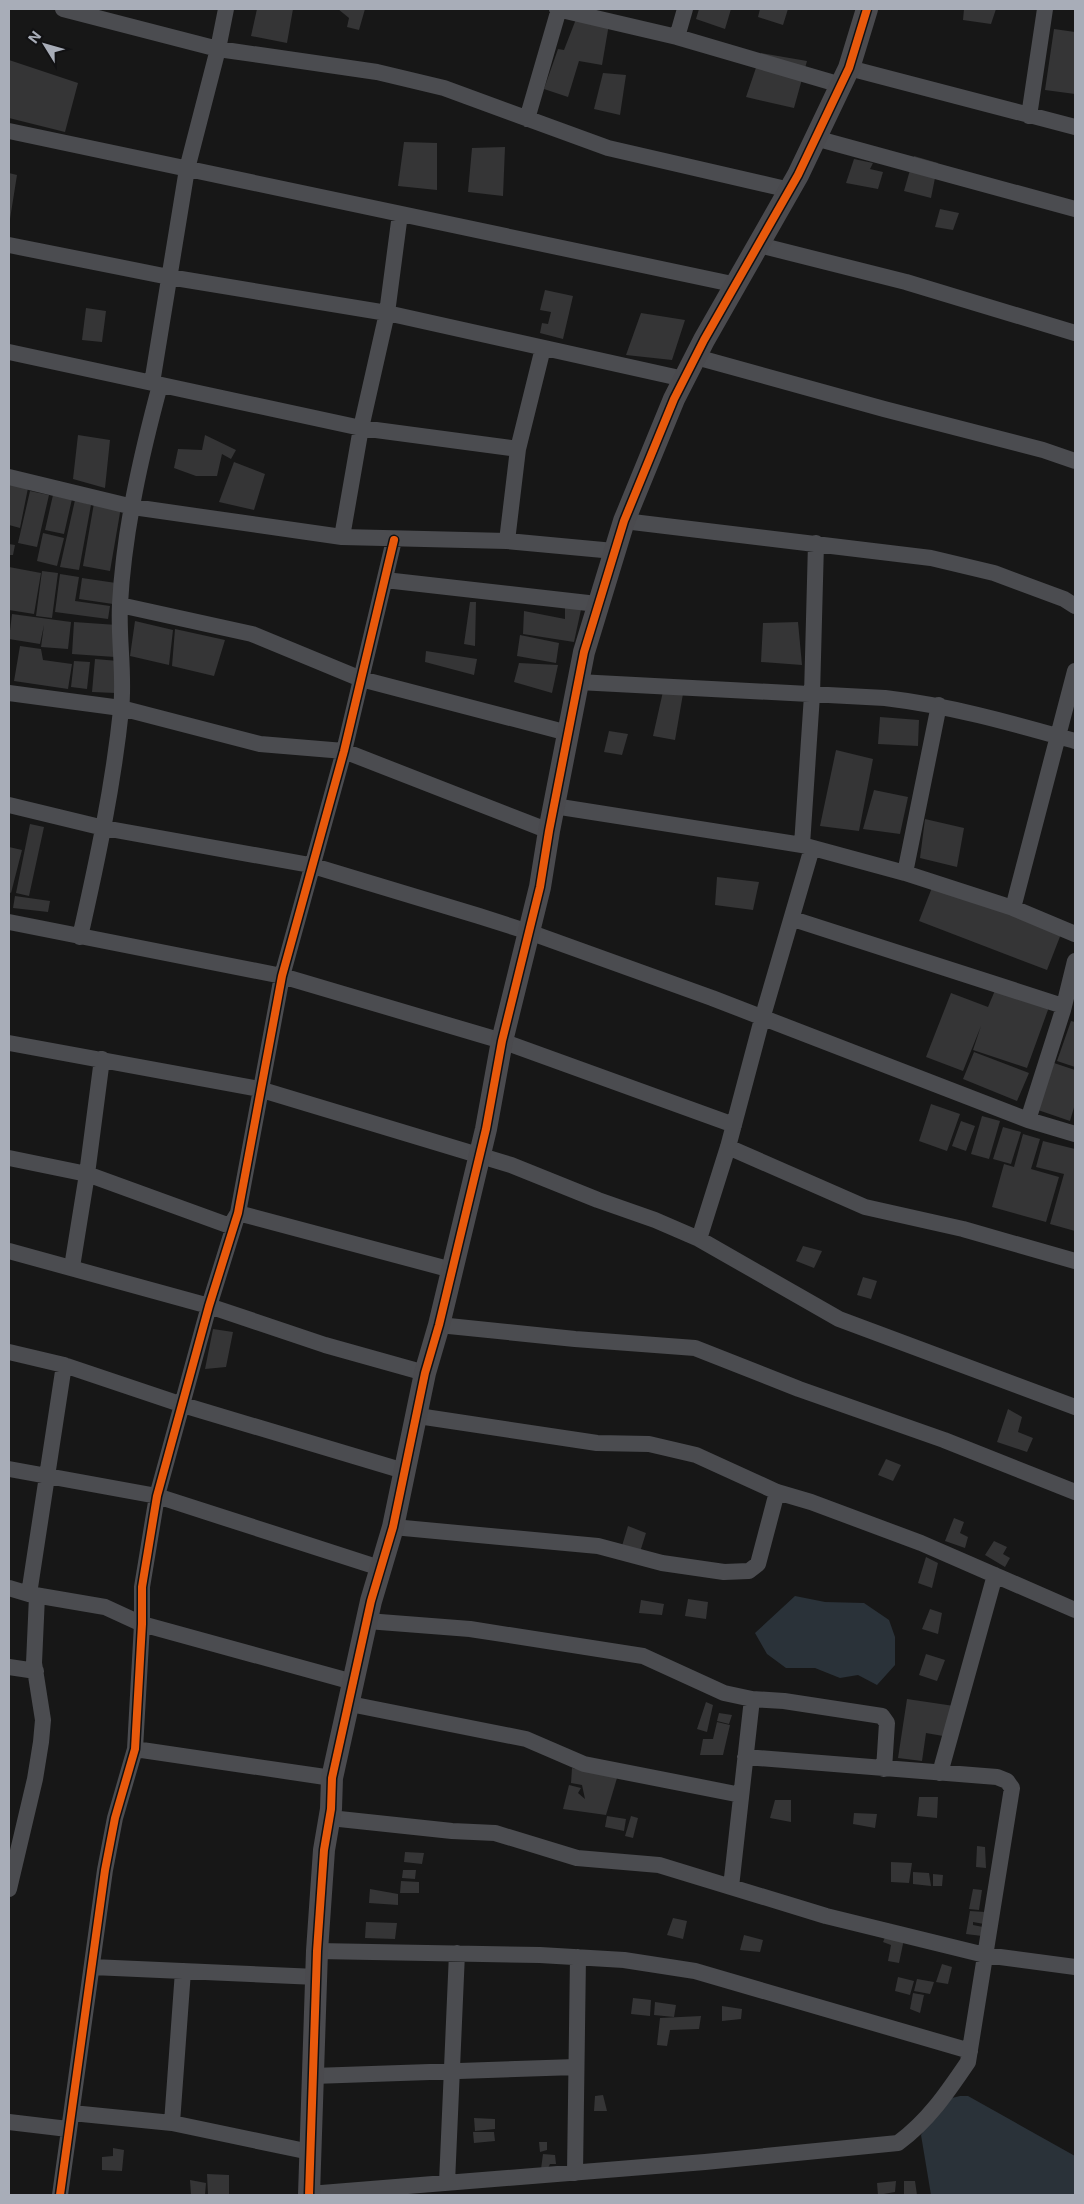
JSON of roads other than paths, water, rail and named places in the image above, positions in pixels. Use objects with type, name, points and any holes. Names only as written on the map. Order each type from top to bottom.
[{"type":"street","points":[[62,9],[218,49],[377,72],[444,88],[608,148],[790,190]]},
{"type":"street","points":[[80,937],[104,828],[121,708],[120,605],[132,506],[156,384],[169,277],[186,169],[218,49],[226,9]]},
{"type":"street","points":[[526,119],[558,9],[845,76],[1075,126]]},
{"type":"street","points":[[677,37],[685,9]]},
{"type":"street","points":[[745,1757],[997,1776],[1007,1781],[1012,1788],[968,2062],[942,2100],[918,2128],[898,2143],[309,2195],[317,1951],[324,1850],[330,1818],[332,1778],[367,1621],[393,1526],[418,1416],[425,1373],[452,1270],[479,1155],[502,1041],[540,887],[578,682],[598,604],[624,521],[684,379],[790,190],[816,138],[845,76],[867,9]]},
{"type":"street","points":[[1030,116],[1045,9]]},
{"type":"street","points":[[9,131],[737,284]]},
{"type":"street","points":[[816,138],[1075,209]]},
{"type":"street","points":[[342,537],[361,428],[387,313],[400,214]]},
{"type":"street","points":[[9,245],[169,277],[387,313],[684,379]]},
{"type":"street","points":[[759,245],[906,282],[1075,332]]},
{"type":"street","points":[[507,541],[518,449],[543,348]]},
{"type":"street","points":[[9,352],[361,428],[518,449]]},
{"type":"street","points":[[696,356],[884,409],[1036,448],[1075,461]]},
{"type":"street","points":[[9,477],[132,506],[342,537],[394,540],[507,541],[614,551]]},
{"type":"street","points":[[624,521],[816,543],[940,560],[994,573],[1064,599],[1075,606]]},
{"type":"street","points":[[60,2195],[105,1870],[116,1818],[135,1749],[142,1624],[142,1587],[158,1496],[209,1306],[238,1213],[259,1089],[282,976],[310,865],[344,751],[394,540]]},
{"type":"street","points":[[698,1240],[728,1147],[762,1019],[793,919],[807,847],[816,543]]},
{"type":"street","points":[[385,580],[598,604]]},
{"type":"street","points":[[120,605],[252,634],[361,679],[568,733]]},
{"type":"street","points":[[1013,908],[1075,670]]},
{"type":"street","points":[[578,682],[885,698],[939,705],[1075,741]]},
{"type":"street","points":[[9,693],[121,708],[260,744],[344,751],[549,831]]},
{"type":"street","points":[[906,873],[939,705]]},
{"type":"street","points":[[9,805],[104,828],[310,865],[529,932],[702,995],[1028,1120],[1075,1134]]},
{"type":"street","points":[[554,806],[807,847],[906,873],[1013,908],[1075,934]]},
{"type":"street","points":[[793,919],[1067,1010]]},
{"type":"street","points":[[9,922],[282,976],[502,1041],[734,1125]]},
{"type":"street","points":[[1028,1120],[1067,1010],[1075,961]]},
{"type":"street","points":[[9,1043],[102,1058],[259,1089],[511,1165],[655,1220],[698,1240],[839,1319],[1075,1406]]},
{"type":"street","points":[[72,1267],[87,1174],[102,1058]]},
{"type":"street","points":[[728,1147],[865,1207],[963,1229],[1075,1261]]},
{"type":"street","points":[[9,1158],[87,1174],[230,1226],[238,1213]]},
{"type":"street","points":[[238,1213],[452,1270]]},
{"type":"street","points":[[9,1251],[209,1306],[325,1345],[425,1373]]},
{"type":"street","points":[[438,1325],[575,1339],[695,1348],[799,1389],[944,1440],[1075,1492]]},
{"type":"street","points":[[9,1352],[64,1365],[183,1405],[404,1471]]},
{"type":"street","points":[[9,1888],[35,1779],[41,1742],[43,1720],[34,1663],[33,1595],[46,1476],[64,1365]]},
{"type":"street","points":[[418,1416],[597,1443],[649,1444],[696,1455],[777,1492],[811,1502],[921,1543],[1075,1610]]},
{"type":"street","points":[[9,1469],[158,1496],[380,1568]]},
{"type":"street","points":[[393,1526],[598,1546],[662,1563],[724,1572],[749,1571],[758,1564],[777,1492]]},
{"type":"street","points":[[940,1773],[995,1575]]},
{"type":"street","points":[[9,1588],[33,1595],[105,1607],[142,1624],[352,1693],[526,1739],[584,1764],[741,1795]]},
{"type":"street","points":[[367,1621],[470,1629],[643,1656],[724,1693],[752,1699],[784,1701],[882,1716],[887,1723],[884,1768]]},
{"type":"street","points":[[9,1667],[36,1671]]},
{"type":"street","points":[[731,1887],[752,1699]]},
{"type":"street","points":[[135,1749],[332,1778]]},
{"type":"street","points":[[330,1818],[444,1831],[495,1833],[577,1858],[659,1865],[826,1916],[985,1955],[1075,1967]]},
{"type":"street","points":[[317,1951],[457,1953],[624,1960],[695,1971],[970,2051]]},
{"type":"street","points":[[447,2183],[457,1953]]},
{"type":"street","points":[[575,2172],[578,1957]]},
{"type":"street","points":[[92,1967],[317,1977]]},
{"type":"street","points":[[172,2123],[183,1971]]},
{"type":"street","points":[[313,2076],[576,2067]]},
{"type":"street","points":[[72,2113],[172,2123],[310,2152]]},
{"type":"street","points":[[9,2122],[68,2129]]}]
